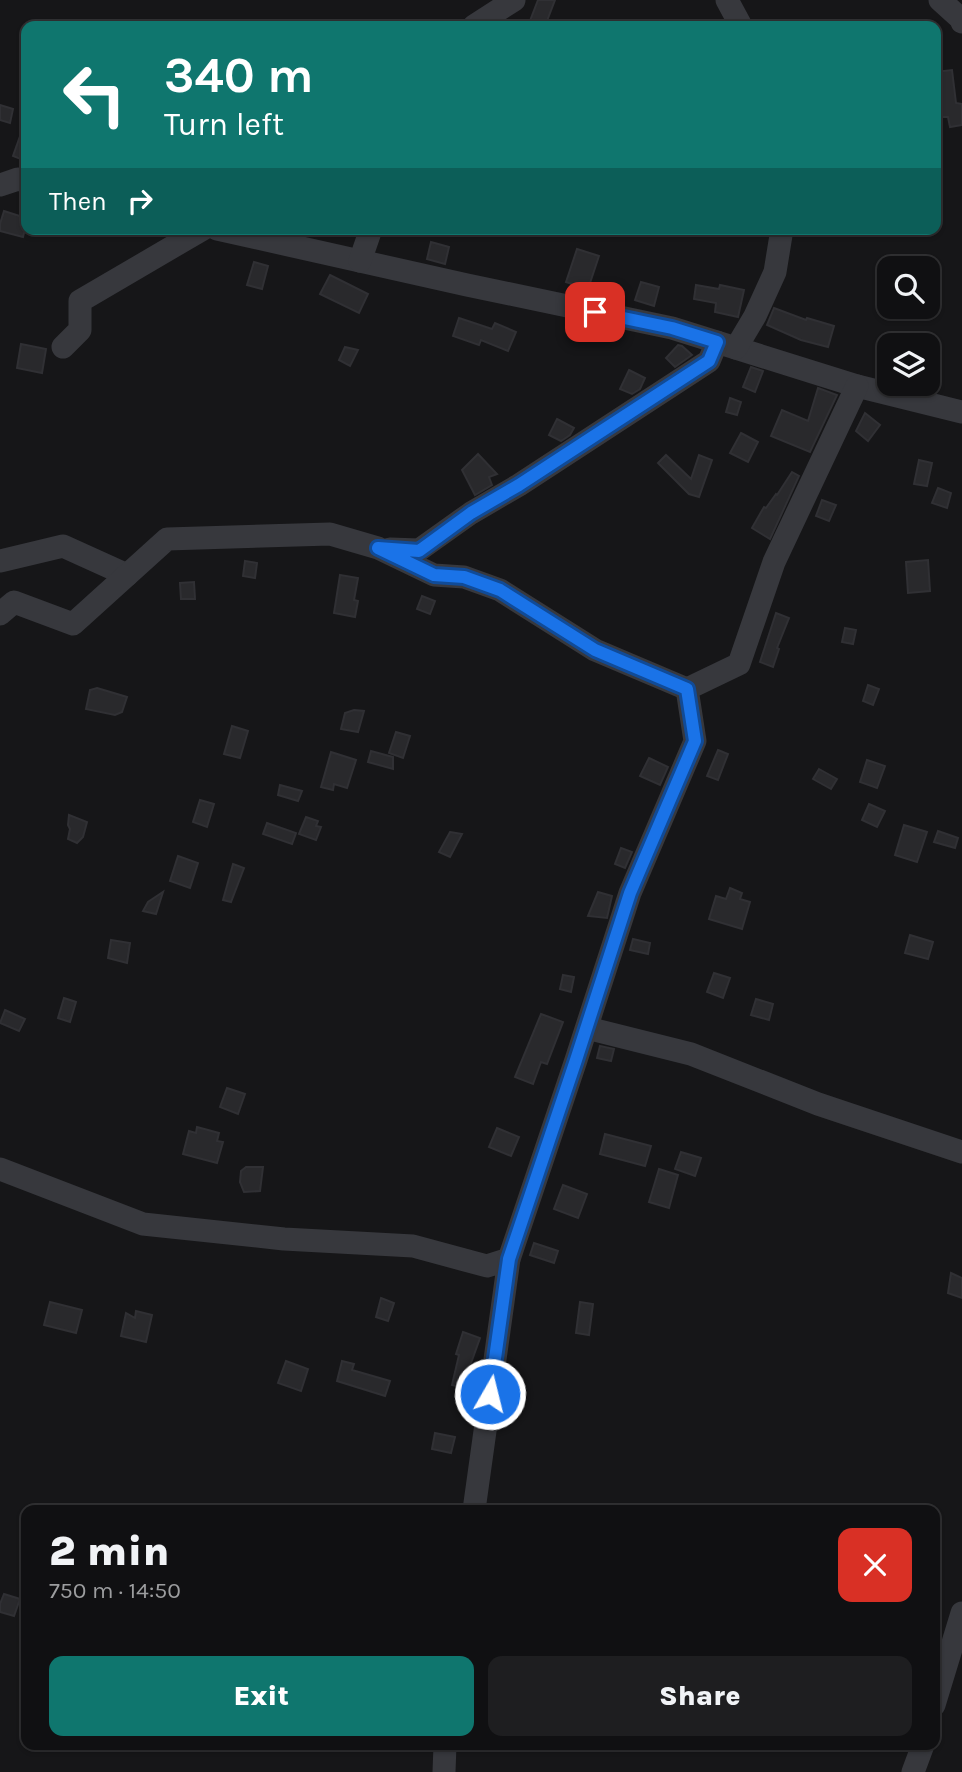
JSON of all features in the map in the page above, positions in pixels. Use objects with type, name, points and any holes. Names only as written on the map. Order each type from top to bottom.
[{"type":"street","points":[[482,21],[514,0]]},
{"type":"street","points":[[727,0],[738,21]]},
{"type":"street","points":[[940,0],[962,22]]},
{"type":"street","points":[[0,186],[21,180]]},
{"type":"street","points":[[62,347],[80,330],[80,301],[193,235]]},
{"type":"street","points":[[244,235],[672,328],[857,386],[962,412]]},
{"type":"street","points":[[360,261],[369,235]]},
{"type":"street","points":[[378,548],[419,551],[471,513],[519,485],[709,361],[755,316],[775,272],[781,235]]},
{"type":"street","points":[[0,614],[15,602],[73,624],[167,539],[330,534],[378,548],[434,575],[464,577],[500,590],[595,650],[687,689],[739,664],[774,562],[857,386]]},
{"type":"street","points":[[0,561],[63,546],[127,575]]},
{"type":"street","points":[[475,1505],[509,1259],[630,893],[695,741],[687,689]]},
{"type":"street","points":[[587,1028],[691,1055],[818,1104],[962,1152]]},
{"type":"street","points":[[0,1169],[143,1224],[284,1239],[413,1246],[487,1266],[509,1259]]},
{"type":"street","points":[[940,1685],[962,1613]]},
{"type":"street","points":[[444,1772],[445,1750]]},
{"type":"street","points":[[913,1772],[921,1750]]},
{"type":"building","points":[[538,0],[555,0],[547,21],[530,21]]},
{"type":"building","points":[[952,70],[956,103],[962,104],[962,125],[950,127],[948,117],[941,117],[941,71]]},
{"type":"building","points":[[0,105],[13,109],[10,123],[0,120]]},
{"type":"building","points":[[21,133],[21,159],[13,156]]},
{"type":"building","points":[[4,211],[21,216],[23,237],[0,231]]},
{"type":"building","points":[[431,242],[449,247],[445,264],[427,259]]},
{"type":"building","points":[[577,249],[599,256],[588,289],[566,282]]},
{"type":"building","points":[[254,262],[268,266],[262,289],[247,285]]},
{"type":"building","points":[[330,275],[368,294],[359,313],[320,294]]},
{"type":"building","points":[[641,282],[659,287],[654,306],[635,300]]},
{"type":"building","points":[[696,285],[719,289],[720,285],[744,290],[738,317],[715,312],[716,303],[694,299]]},
{"type":"building","points":[[774,308],[806,320],[807,318],[834,326],[828,347],[801,340],[767,325]]},
{"type":"building","points":[[459,318],[492,329],[495,323],[516,332],[508,351],[481,340],[479,345],[453,336]]},
{"type":"building","points":[[21,344],[46,349],[42,373],[17,368]]},
{"type":"building","points":[[678,345],[692,355],[675,367],[666,358]]},
{"type":"building","points":[[345,347],[358,350],[350,366],[339,360]]},
{"type":"building","points":[[751,367],[763,371],[755,392],[743,387]]},
{"type":"building","points":[[629,370],[645,378],[640,389],[632,394],[620,389]]},
{"type":"building","points":[[818,388],[837,395],[810,452],[771,436],[782,410],[808,421]]},
{"type":"building","points":[[730,398],[741,402],[737,415],[726,412]]},
{"type":"building","points":[[865,413],[880,425],[868,441],[856,431]]},
{"type":"building","points":[[557,419],[574,428],[570,435],[561,441],[549,435]]},
{"type":"building","points":[[741,433],[758,442],[748,462],[730,453]]},
{"type":"building","points":[[478,454],[497,474],[489,477],[492,485],[475,495],[462,470]]},
{"type":"building","points":[[666,455],[691,479],[699,455],[712,460],[699,497],[689,494],[658,463]]},
{"type":"building","points":[[919,460],[932,463],[927,486],[914,484]]},
{"type":"building","points":[[792,472],[799,476],[770,539],[752,528],[764,507],[777,495]]},
{"type":"building","points":[[938,488],[951,493],[947,508],[932,503]]},
{"type":"building","points":[[822,500],[836,505],[829,521],[816,516]]},
{"type":"building","points":[[928,560],[930,591],[908,593],[906,562]]},
{"type":"building","points":[[245,561],[257,563],[255,578],[243,576]]},
{"type":"building","points":[[340,575],[358,578],[354,600],[358,601],[355,617],[334,613]]},
{"type":"building","points":[[194,582],[195,599],[181,599],[180,583]]},
{"type":"building","points":[[422,596],[435,601],[430,614],[417,609]]},
{"type":"building","points":[[776,613],[789,618],[773,667],[760,662]]},
{"type":"building","points":[[845,628],[856,630],[853,644],[842,642]]},
{"type":"building","points":[[868,685],[879,689],[873,705],[863,701]]},
{"type":"building","points":[[97,688],[127,697],[122,712],[115,715],[86,709],[90,690]]},
{"type":"building","points":[[364,711],[358,732],[341,729],[345,713]]},
{"type":"building","points":[[232,726],[248,731],[240,758],[224,754]]},
{"type":"building","points":[[396,732],[410,736],[403,758],[389,753]]},
{"type":"building","points":[[718,750],[728,754],[718,780],[707,776]]},
{"type":"building","points":[[371,751],[393,757],[393,769],[368,762]]},
{"type":"building","points":[[331,752],[356,760],[347,788],[334,784],[333,790],[321,787]]},
{"type":"building","points":[[649,758],[668,767],[660,785],[640,776]]},
{"type":"building","points":[[867,760],[885,766],[877,788],[860,782]]},
{"type":"building","points":[[819,769],[837,779],[831,789],[813,779]]},
{"type":"building","points":[[280,785],[302,791],[298,801],[278,795]]},
{"type":"building","points":[[200,800],[214,804],[207,827],[193,822]]},
{"type":"building","points":[[869,804],[885,811],[877,827],[862,820]]},
{"type":"building","points":[[69,815],[87,822],[83,837],[77,843],[68,839]]},
{"type":"building","points":[[306,817],[318,821],[316,826],[321,827],[316,840],[299,834]]},
{"type":"building","points":[[267,823],[296,833],[292,844],[263,834]]},
{"type":"building","points":[[904,825],[927,832],[917,862],[895,855]]},
{"type":"building","points":[[938,831],[958,838],[955,848],[934,842]]},
{"type":"building","points":[[450,832],[462,834],[450,857],[439,852]]},
{"type":"building","points":[[621,848],[632,852],[625,868],[615,864]]},
{"type":"building","points":[[178,856],[198,863],[190,888],[170,881]]},
{"type":"building","points":[[233,864],[244,868],[231,902],[223,900]]},
{"type":"building","points":[[730,888],[742,893],[740,899],[750,902],[742,929],[709,919],[716,896],[726,899]]},
{"type":"building","points":[[163,892],[156,914],[143,911],[148,902]]},
{"type":"building","points":[[598,892],[612,896],[607,918],[588,916]]},
{"type":"building","points":[[910,935],[933,942],[928,959],[905,953]]},
{"type":"building","points":[[633,939],[650,943],[648,954],[630,950]]},
{"type":"building","points":[[111,940],[130,943],[127,963],[108,958]]},
{"type":"building","points":[[714,973],[730,978],[723,998],[707,992]]},
{"type":"building","points":[[563,975],[574,977],[571,992],[560,989]]},
{"type":"building","points":[[64,998],[76,1002],[70,1022],[58,1018]]},
{"type":"building","points":[[756,999],[773,1004],[769,1020],[751,1015]]},
{"type":"building","points":[[5,1010],[25,1019],[19,1031],[0,1023]]},
{"type":"building","points":[[541,1014],[563,1022],[547,1064],[541,1062],[533,1084],[515,1077]]},
{"type":"building","points":[[600,1046],[614,1049],[611,1061],[597,1058]]},
{"type":"building","points":[[227,1088],[245,1094],[238,1114],[220,1107]]},
{"type":"building","points":[[197,1127],[219,1133],[217,1141],[223,1142],[217,1163],[183,1154],[189,1131],[196,1133]]},
{"type":"building","points":[[497,1128],[519,1137],[511,1156],[489,1147]]},
{"type":"building","points":[[605,1134],[651,1146],[645,1166],[600,1154]]},
{"type":"building","points":[[681,1152],[701,1158],[695,1176],[675,1169]]},
{"type":"building","points":[[246,1167],[263,1167],[260,1191],[244,1192],[240,1182],[241,1171]]},
{"type":"building","points":[[659,1169],[678,1175],[669,1208],[649,1202]]},
{"type":"building","points":[[563,1185],[587,1194],[578,1218],[554,1209]]},
{"type":"building","points":[[534,1243],[558,1251],[554,1263],[530,1255]]},
{"type":"building","points":[[951,1273],[962,1278],[962,1298],[948,1293]]},
{"type":"building","points":[[381,1298],[394,1303],[388,1321],[376,1317]]},
{"type":"building","points":[[50,1302],[82,1310],[76,1333],[44,1325]]},
{"type":"building","points":[[580,1302],[593,1304],[589,1335],[576,1333]]},
{"type":"building","points":[[136,1311],[152,1315],[146,1342],[121,1336],[126,1313],[135,1318]]},
{"type":"building","points":[[463,1332],[480,1338],[470,1366],[475,1367],[470,1389],[452,1385],[459,1355],[456,1354]]},
{"type":"building","points":[[286,1361],[308,1369],[301,1391],[278,1383]]},
{"type":"building","points":[[342,1361],[354,1364],[352,1370],[390,1381],[385,1396],[337,1381]]},
{"type":"building","points":[[435,1433],[455,1437],[451,1453],[432,1449]]},
{"type":"building","points":[[4,1594],[20,1599],[14,1616],[0,1612]]},
{"type":"route","points":[[490,1394],[509,1259],[630,893],[695,741],[687,689],[595,650],[500,590],[464,577],[434,575],[378,548],[419,551],[471,513],[519,485],[709,361],[717,342],[672,328],[595,312]]}]
